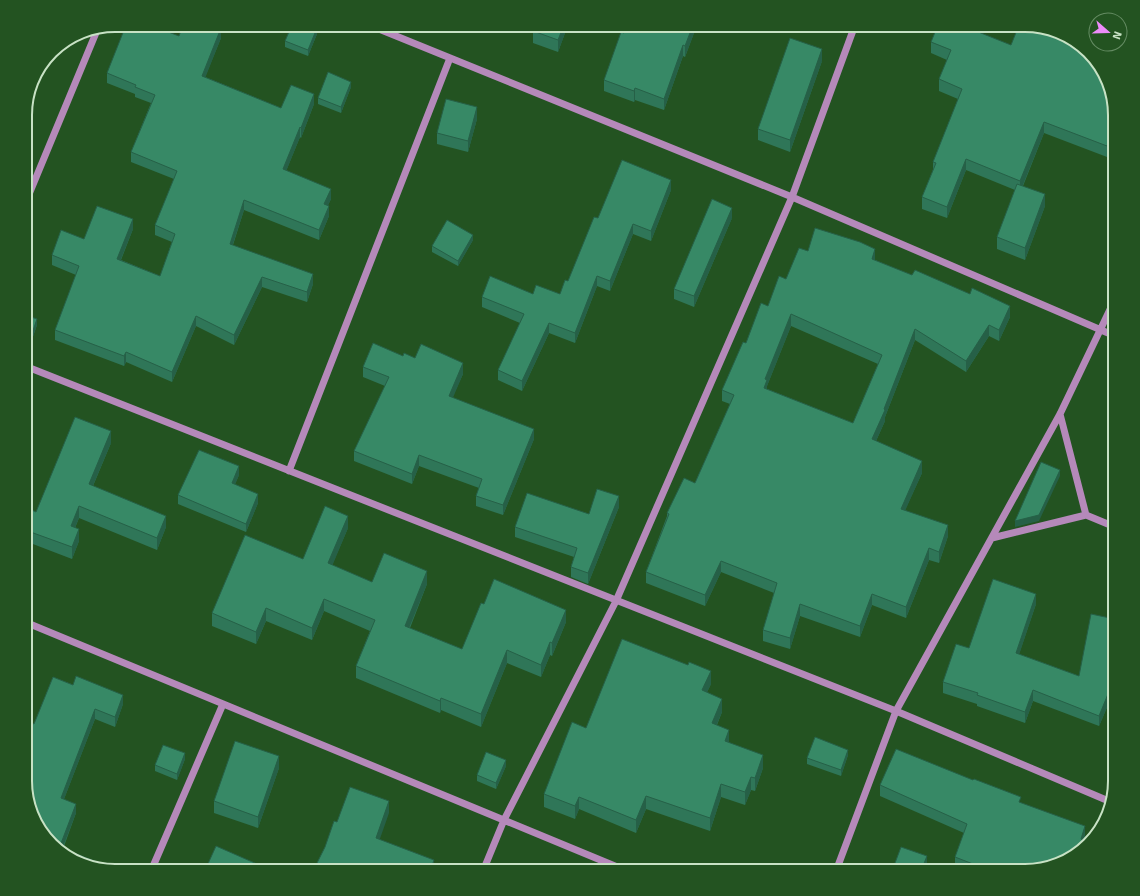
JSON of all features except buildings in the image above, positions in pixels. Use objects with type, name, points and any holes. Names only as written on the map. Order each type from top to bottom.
[{"type":"street","points":[[386,32],[792,197],[1108,333]]},
{"type":"street","points":[[487,864],[504,820],[616,601],[792,197],[852,32]]},
{"type":"street","points":[[32,187],[95,35]]},
{"type":"street","points":[[289,471],[450,58]]},
{"type":"street","points":[[839,864],[896,711],[1060,414],[1108,313]]},
{"type":"street","points":[[32,369],[896,711],[1105,800]]},
{"type":"street","points":[[1060,414],[1086,515]]},
{"type":"street","points":[[992,538],[1086,515],[1108,524]]},
{"type":"street","points":[[32,625],[610,864]]},
{"type":"street","points":[[154,864],[223,704]]}]
